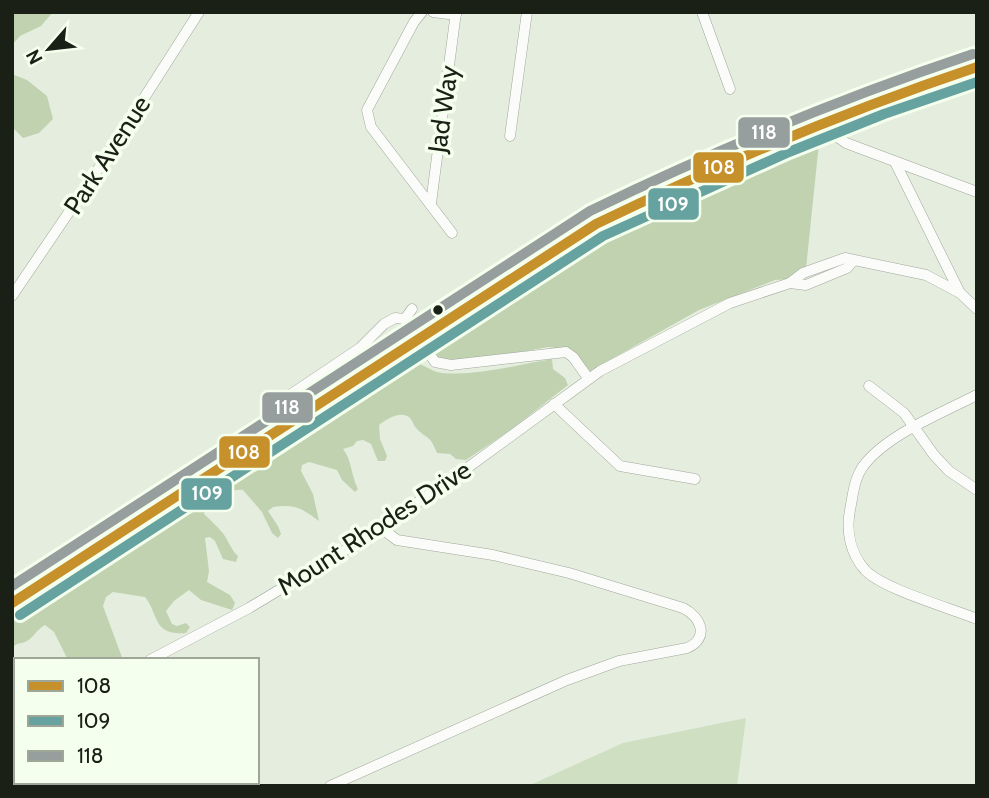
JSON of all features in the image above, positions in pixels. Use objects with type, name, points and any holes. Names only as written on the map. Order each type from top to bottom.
[{"type":"main road","points":[[12,603],[596,224],[679,184],[828,121],[977,67]]},
{"type":"street","name":"Park Avenue","points":[[12,296],[107,156],[199,12]]},
{"type":"street","name":"Jad Way","points":[[422,12],[367,110],[367,118],[371,127],[452,233]]},
{"type":"street","name":"Jad Way","points":[[430,203],[456,14],[433,12]]},
{"type":"street","points":[[510,136],[527,12]]},
{"type":"street","points":[[702,12],[730,89]]},
{"type":"street","points":[[828,121],[841,140],[977,192]]},
{"type":"street","points":[[895,162],[960,293],[977,309]]},
{"type":"street","name":"Mount Rhodes Drive","points":[[154,658],[249,608],[381,527],[459,474],[588,378],[730,303],[790,283],[806,285],[847,268],[853,261],[926,275],[960,293]]},
{"type":"street","points":[[405,319],[412,309]]},
{"type":"street","points":[[275,405],[360,348],[384,324],[395,318],[405,319],[431,359],[443,364],[566,352],[573,357],[588,378]]},
{"type":"street","points":[[869,386],[890,400],[916,427],[934,455],[949,471],[977,489]]},
{"type":"street","points":[[977,395],[894,439],[864,464],[856,480],[847,527],[851,547],[865,570],[884,583],[977,619]]},
{"type":"street","points":[[554,404],[620,466],[695,479]]},
{"type":"street","points":[[330,786],[587,672],[631,658],[693,646],[699,638],[701,627],[698,619],[683,608],[569,573],[493,555],[397,540],[381,527]]},
{"type":"green space","points":[[12,12],[53,12],[41,26],[20,36],[12,45]]},
{"type":"green space","points":[[12,74],[27,80],[47,96],[53,119],[39,133],[23,138],[12,127]]},
{"type":"green space","points":[[810,143],[819,143],[805,278],[775,280],[699,310],[590,371],[572,350],[548,347],[454,362],[439,360],[432,349],[437,341],[571,255],[725,178]]},
{"type":"green space","points":[[552,359],[553,369],[565,378],[568,385],[512,429],[466,460],[437,453],[430,439],[416,428],[410,418],[398,415],[390,418],[379,425],[380,439],[387,456],[385,461],[378,461],[371,444],[363,440],[343,449],[358,489],[355,492],[342,480],[337,470],[309,462],[302,465],[301,471],[313,494],[319,521],[298,508],[273,507],[268,511],[281,534],[278,538],[272,533],[262,512],[243,490],[232,491],[215,499],[204,514],[223,534],[238,556],[236,562],[223,559],[215,541],[210,537],[205,538],[209,571],[207,582],[230,595],[235,603],[232,610],[201,600],[189,590],[166,611],[172,624],[177,626],[186,623],[190,627],[186,633],[167,631],[162,627],[145,597],[113,592],[106,597],[103,606],[122,658],[67,658],[54,632],[45,625],[12,649],[12,616],[212,485],[412,362],[438,372],[456,374]]},
{"type":"green space","points":[[746,718],[737,786],[528,786],[623,743]]},
{"type":"transit line","name":"118","points":[[12,586],[590,211],[778,127],[973,54]]},
{"type":"transit line","name":"108","points":[[12,603],[596,224],[689,180],[784,140],[977,67]]},
{"type":"transit line","name":"109","points":[[20,615],[603,236],[789,152],[884,114],[977,82]]}]
